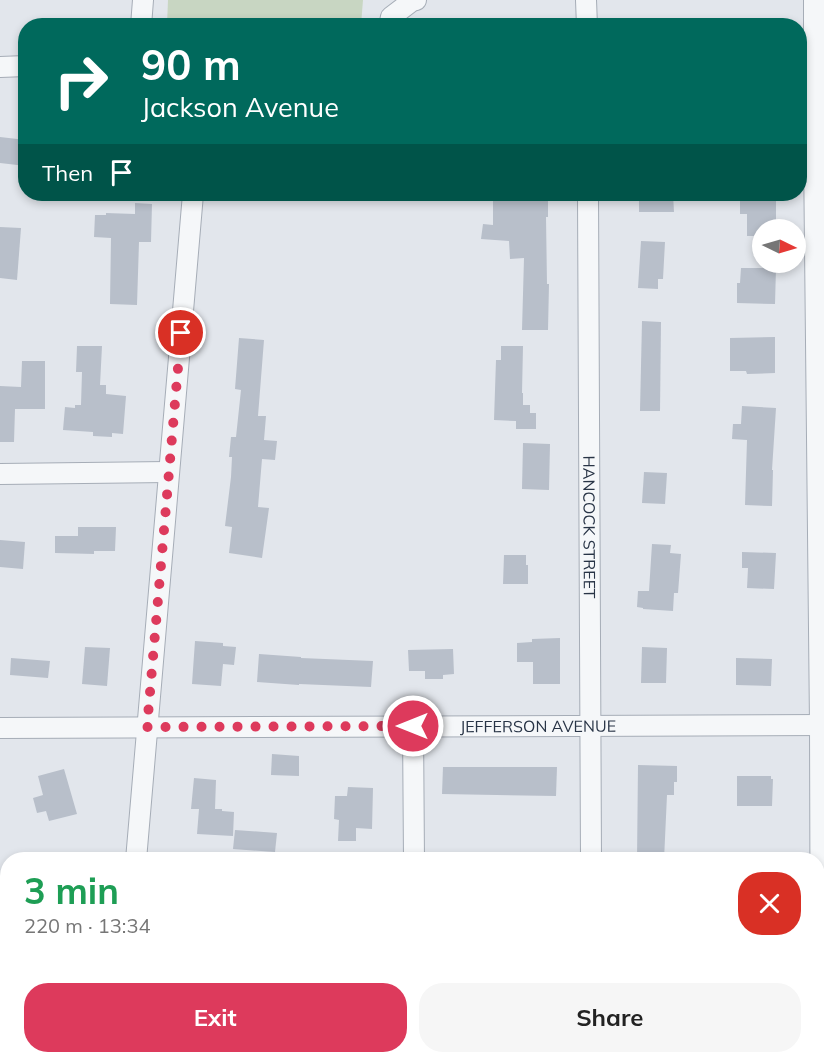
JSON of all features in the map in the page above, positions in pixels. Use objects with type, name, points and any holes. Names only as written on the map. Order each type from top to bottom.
[{"type":"street","points":[[142,18],[143,0]]},
{"type":"street","points":[[391,18],[416,0]]},
{"type":"street","points":[[586,0],[587,18]]},
{"type":"street","points":[[814,0],[822,852]]},
{"type":"street","points":[[0,67],[18,66]]},
{"type":"street","points":[[137,852],[192,201]]},
{"type":"street","name":"HANCOCK STREET","points":[[588,201],[591,852]]},
{"type":"street","points":[[0,474],[168,472]]},
{"type":"street","name":"JEFFERSON AVENUE","points":[[0,728],[822,725]]},
{"type":"street","points":[[413,726],[414,852]]},
{"type":"green space","points":[[168,0],[363,0],[362,18],[167,18]]},
{"type":"building","points":[[0,137],[18,139],[18,165],[0,163]]},
{"type":"building","points":[[493,201],[548,201],[548,217],[546,217],[547,284],[549,284],[548,330],[522,330],[524,258],[510,259],[509,241],[481,239],[483,224],[493,225]]},
{"type":"building","points":[[639,201],[673,201],[674,212],[639,212]]},
{"type":"building","points":[[740,201],[776,201],[776,219],[752,219],[752,236],[747,236],[747,214],[740,214]]},
{"type":"building","points":[[135,203],[152,204],[151,242],[139,242],[137,305],[110,304],[111,238],[94,237],[95,215],[135,214]]},
{"type":"building","points":[[0,227],[21,228],[17,280],[0,278]]},
{"type":"building","points":[[641,241],[665,242],[663,279],[658,279],[658,289],[638,288]]},
{"type":"building","points":[[741,268],[752,268],[752,273],[776,273],[775,304],[737,303],[737,283],[740,283]]},
{"type":"building","points":[[642,321],[661,322],[660,411],[640,411]]},
{"type":"building","points":[[775,337],[775,373],[747,374],[746,371],[730,371],[730,338]]},
{"type":"building","points":[[239,338],[264,340],[258,416],[266,416],[264,440],[277,441],[275,460],[262,459],[258,507],[269,508],[262,558],[229,553],[232,527],[225,526],[231,477],[232,457],[229,457],[231,437],[236,437],[241,390],[235,389]]},
{"type":"building","points":[[77,346],[102,346],[100,385],[106,385],[106,394],[126,396],[123,434],[112,433],[112,437],[93,436],[93,432],[63,430],[65,407],[75,408],[75,405],[81,405],[82,372],[76,372]]},
{"type":"building","points":[[501,346],[523,346],[523,405],[530,405],[530,413],[536,413],[536,429],[516,429],[516,421],[494,420],[496,360],[501,360]]},
{"type":"building","points":[[22,361],[45,361],[45,409],[15,409],[14,442],[0,442],[0,386],[21,387]]},
{"type":"building","points":[[742,406],[776,408],[772,506],[745,505],[747,440],[732,439],[733,424],[741,424]]},
{"type":"building","points":[[523,443],[550,444],[549,490],[522,489]]},
{"type":"building","points":[[644,472],[667,473],[665,504],[642,503]]},
{"type":"building","points":[[78,527],[116,527],[115,551],[94,551],[94,554],[55,553],[55,536],[78,536]]},
{"type":"building","points":[[0,540],[25,542],[23,569],[0,567]]},
{"type":"building","points":[[652,544],[671,545],[670,553],[681,554],[678,593],[674,593],[673,611],[637,607],[638,591],[649,591]]},
{"type":"building","points":[[742,552],[776,553],[774,589],[747,588],[748,568],[742,568]]},
{"type":"building","points":[[504,555],[526,555],[528,584],[503,584]]},
{"type":"building","points":[[560,638],[560,684],[533,684],[533,662],[517,662],[517,643],[532,642],[532,639]]},
{"type":"building","points":[[195,641],[223,643],[223,646],[236,647],[234,665],[223,664],[221,686],[192,684]]},
{"type":"building","points":[[85,647],[110,648],[107,686],[82,684]]},
{"type":"building","points":[[642,647],[667,648],[666,683],[641,683]]},
{"type":"building","points":[[453,649],[454,674],[443,675],[443,679],[425,679],[425,671],[409,671],[408,650]]},
{"type":"building","points":[[259,654],[373,661],[371,687],[257,682]]},
{"type":"building","points":[[11,658],[50,661],[48,678],[10,675]]},
{"type":"building","points":[[736,658],[772,659],[771,686],[736,685]]},
{"type":"building","points":[[272,754],[299,756],[299,776],[271,775]]},
{"type":"building","points":[[638,765],[677,766],[674,795],[667,795],[664,852],[637,852]]},
{"type":"building","points":[[443,767],[557,767],[556,796],[442,794]]},
{"type":"building","points":[[64,769],[77,814],[49,821],[46,811],[37,813],[33,798],[43,795],[38,776]]},
{"type":"building","points":[[737,776],[771,776],[773,779],[772,806],[737,806]]},
{"type":"building","points":[[194,778],[216,780],[215,809],[234,812],[233,836],[197,834],[199,809],[191,809]]},
{"type":"building","points":[[348,787],[373,788],[372,829],[356,828],[356,841],[338,841],[339,820],[334,819],[335,796],[347,796]]},
{"type":"building","points":[[235,830],[277,833],[275,852],[233,849]]},
{"type":"route","points":[[181,333],[147,727],[413,726]]}]
